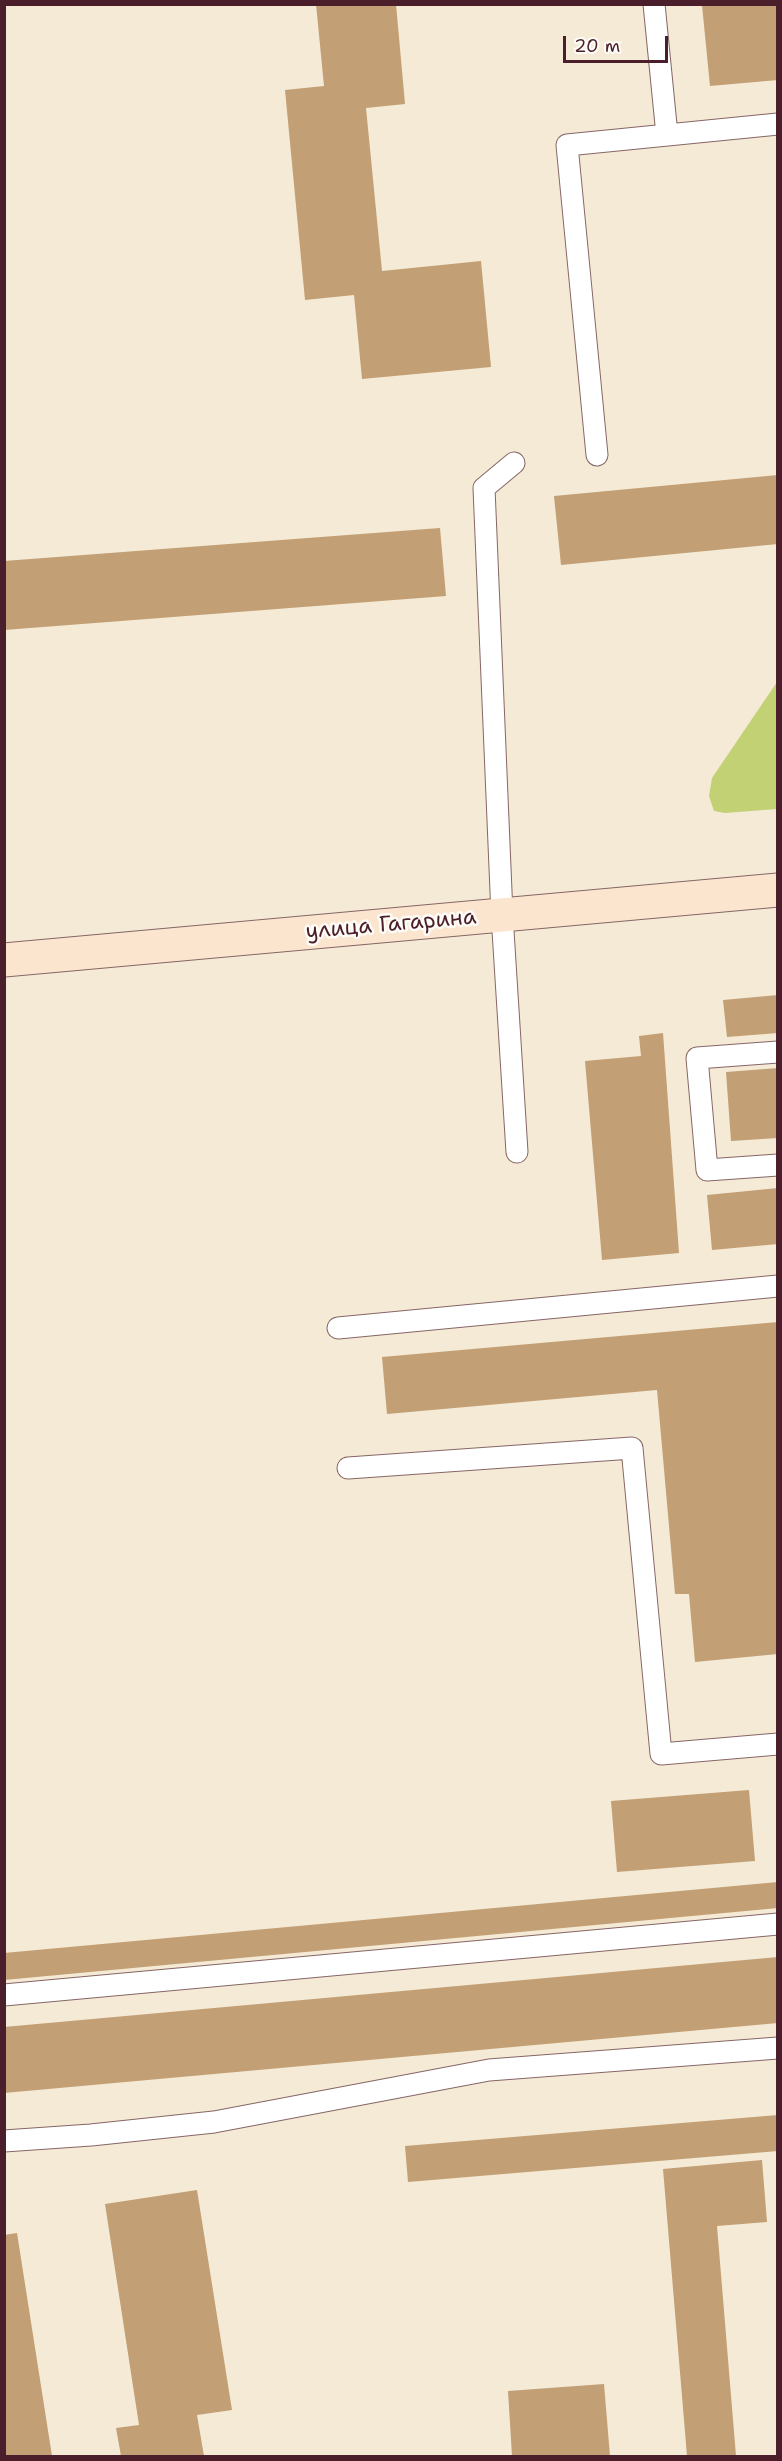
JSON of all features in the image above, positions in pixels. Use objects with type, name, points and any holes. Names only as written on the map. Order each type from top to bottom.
[{"type":"main road","name":"улица Гагарина","points":[[4,960],[777,890]]},
{"type":"lane","points":[[654,4],[667,135]]},
{"type":"lane","points":[[597,455],[567,145],[777,124]]},
{"type":"lane","points":[[514,463],[484,488],[502,915],[517,1152]]},
{"type":"lane","points":[[777,1052],[697,1058],[707,1170],[777,1165]]},
{"type":"lane","points":[[338,1328],[777,1286]]},
{"type":"lane","points":[[348,1468],[632,1448],[661,1754],[777,1744]]},
{"type":"lane","points":[[4,1995],[777,1924]]},
{"type":"lane","points":[[4,2141],[91,2135],[214,2122],[489,2070],[777,2048]]},
{"type":"green space","points":[[777,682],[777,809],[725,813],[714,811],[709,796],[712,778]]},
{"type":"building","points":[[316,4],[396,4],[405,104],[366,108],[382,271],[481,261],[491,367],[362,379],[354,295],[305,300],[285,90],[324,86]]},
{"type":"building","points":[[702,5],[778,5],[778,80],[710,86]]},
{"type":"building","points":[[778,475],[778,544],[561,565],[554,496]]},
{"type":"building","points":[[440,528],[446,596],[4,630],[4,561]]},
{"type":"building","points":[[778,995],[778,1033],[727,1037],[723,1000]]},
{"type":"building","points":[[663,1033],[679,1253],[602,1260],[585,1061],[641,1056],[639,1036]]},
{"type":"building","points":[[778,1068],[778,1138],[731,1141],[726,1072]]},
{"type":"building","points":[[778,1188],[778,1244],[712,1250],[707,1195]]},
{"type":"building","points":[[778,1322],[778,1654],[695,1662],[689,1594],[675,1594],[657,1390],[387,1414],[382,1357]]},
{"type":"building","points":[[749,1790],[755,1861],[617,1872],[611,1801]]},
{"type":"building","points":[[778,1882],[778,1908],[4,1980],[4,1953]]},
{"type":"building","points":[[778,1957],[778,2023],[4,2093],[4,2027]]},
{"type":"building","points":[[778,2115],[778,2151],[408,2182],[405,2146]]},
{"type":"building","points":[[762,2160],[767,2222],[717,2226],[736,2456],[687,2456],[663,2169]]},
{"type":"building","points":[[197,2190],[232,2410],[197,2415],[204,2456],[121,2456],[116,2428],[139,2425],[105,2204]]},
{"type":"building","points":[[17,2233],[52,2456],[4,2456],[4,2235]]},
{"type":"building","points":[[604,2384],[610,2456],[512,2456],[508,2391]]}]
